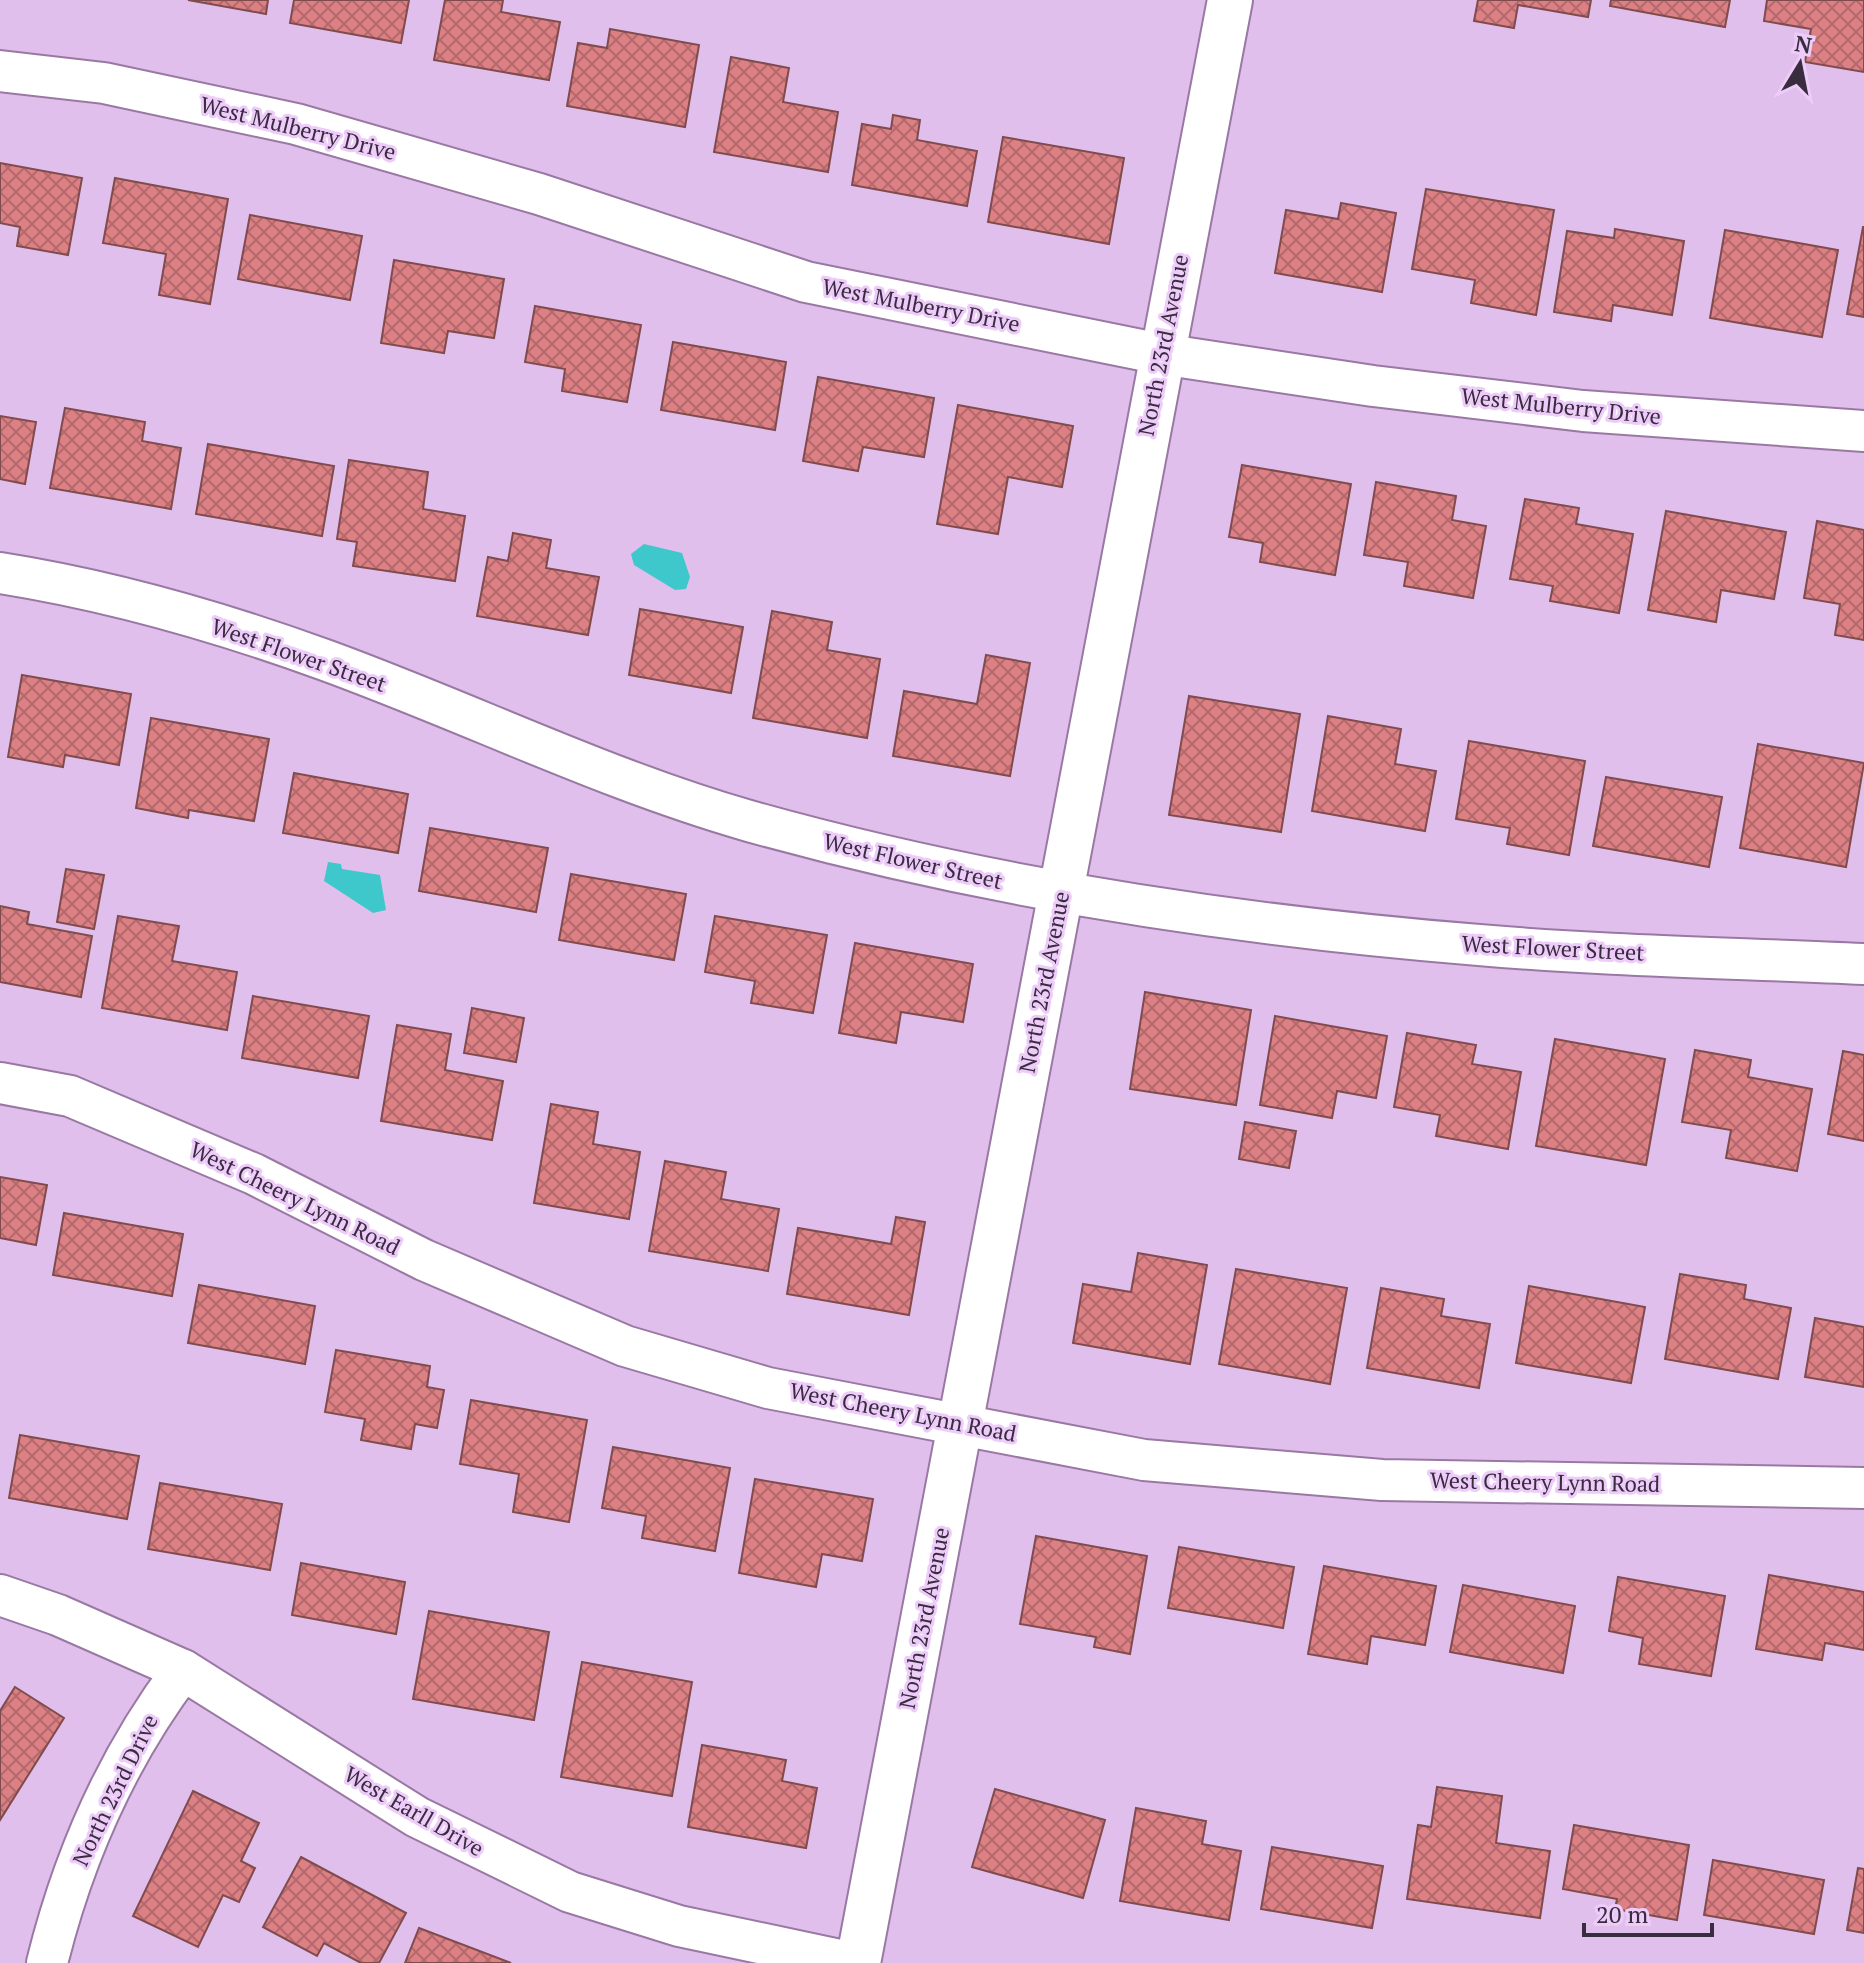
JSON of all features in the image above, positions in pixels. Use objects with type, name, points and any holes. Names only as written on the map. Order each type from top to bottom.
[{"type":"street","name":"North 23rd Avenue","points":[[856,1963],[1230,0]]},
{"type":"street","name":"West Mulberry Drive","points":[[0,71],[104,83],[296,124],[539,194],[806,282],[1161,354],[1373,386],[1583,411],[1864,431]]},
{"type":"street","name":"West Flower Street","points":[[0,573],[35,578],[227,627],[328,661],[615,778],[744,819],[886,857],[1062,894],[1142,908],[1480,945],[1864,964]]},
{"type":"street","name":"West Cheery Lynn Road","points":[[0,1083],[70,1096],[254,1174],[424,1260],[625,1346],[768,1388],[1144,1460],[1382,1480],[1864,1488]]},
{"type":"street","name":"West Earll Drive","points":[[0,1595],[58,1615],[183,1670],[417,1817],[570,1892],[679,1926],[856,1963]]},
{"type":"street","name":"North 23rd Drive","points":[[47,1963],[61,1906],[101,1808],[153,1709],[183,1670]]},
{"type":"shaded area","points":[[644,544],[682,553],[690,577],[686,589],[675,590],[634,565],[631,554]]},
{"type":"shaded area","points":[[328,862],[341,864],[342,869],[380,875],[386,910],[373,913],[324,881]]},
{"type":"building","points":[[188,0],[268,0],[266,14]]},
{"type":"building","points":[[294,0],[409,0],[401,43],[290,23]]},
{"type":"building","points":[[445,0],[503,0],[501,12],[560,22],[549,80],[434,60]]},
{"type":"building","points":[[1478,0],[1591,0],[1588,17],[1518,5],[1514,28],[1474,21]]},
{"type":"building","points":[[1611,0],[1730,0],[1725,27],[1610,6]]},
{"type":"building","points":[[1767,0],[1864,0],[1864,72],[1805,62],[1811,29],[1764,21]]},
{"type":"building","points":[[610,29],[699,45],[685,127],[567,106],[578,43],[607,48]]},
{"type":"building","points":[[731,57],[789,68],[783,102],[838,112],[828,172],[714,152]]},
{"type":"building","points":[[893,115],[920,120],[917,140],[977,151],[967,206],[852,185],[862,124],[891,129]]},
{"type":"building","points":[[1003,137],[1124,158],[1109,244],[988,222]]},
{"type":"building","points":[[0,163],[82,178],[68,255],[17,246],[20,227],[0,223]]},
{"type":"building","points":[[115,178],[228,199],[210,304],[159,295],[166,254],[103,243]]},
{"type":"building","points":[[1426,189],[1554,210],[1536,315],[1471,303],[1475,280],[1412,269]]},
{"type":"building","points":[[1341,203],[1396,213],[1382,292],[1275,273],[1286,210],[1338,219]]},
{"type":"building","points":[[250,215],[362,236],[350,300],[238,279]]},
{"type":"building","points":[[1864,227],[1864,317],[1847,314]]},
{"type":"building","points":[[1615,229],[1684,241],[1672,315],[1613,305],[1611,321],[1554,312],[1567,231],[1614,238]]},
{"type":"building","points":[[1725,230],[1838,250],[1822,337],[1710,318]]},
{"type":"building","points":[[394,260],[504,279],[494,338],[448,331],[444,353],[381,343]]},
{"type":"building","points":[[535,306],[641,325],[627,402],[562,391],[565,369],[525,362]]},
{"type":"building","points":[[673,342],[786,362],[775,430],[661,410]]},
{"type":"building","points":[[818,377],[934,398],[924,457],[863,447],[858,471],[803,461]]},
{"type":"building","points":[[958,405],[1073,426],[1062,487],[1008,477],[998,534],[937,524]]},
{"type":"building","points":[[65,408],[145,422],[142,441],[181,448],[171,509],[50,488]]},
{"type":"building","points":[[0,416],[36,422],[25,484],[0,479]]},
{"type":"building","points":[[208,444],[334,466],[322,536],[196,514]]},
{"type":"building","points":[[349,460],[428,472],[423,509],[465,516],[455,581],[353,566],[357,542],[337,539]]},
{"type":"building","points":[[1242,465],[1351,484],[1335,575],[1260,562],[1263,543],[1229,537]]},
{"type":"building","points":[[1376,482],[1456,496],[1452,520],[1486,526],[1473,598],[1404,586],[1408,562],[1364,555]]},
{"type":"building","points":[[1525,499],[1579,508],[1576,524],[1633,534],[1619,613],[1550,601],[1553,586],[1510,579]]},
{"type":"building","points":[[1666,511],[1786,532],[1774,599],[1721,590],[1716,622],[1648,610]]},
{"type":"building","points":[[1817,521],[1864,530],[1864,640],[1835,635],[1840,604],[1804,598]]},
{"type":"building","points":[[513,533],[551,540],[546,568],[599,577],[588,635],[477,616],[488,557],[508,561]]},
{"type":"building","points":[[640,609],[743,627],[731,693],[629,675]]},
{"type":"building","points":[[772,611],[832,622],[827,650],[880,659],[867,738],[753,718]]},
{"type":"building","points":[[986,655],[1030,663],[1010,776],[893,756],[904,691],[977,704]]},
{"type":"building","points":[[22,675],[131,694],[119,765],[65,755],[63,767],[8,757]]},
{"type":"building","points":[[1189,696],[1300,714],[1281,832],[1169,815]]},
{"type":"building","points":[[1328,716],[1401,729],[1395,764],[1436,771],[1425,831],[1312,811]]},
{"type":"building","points":[[151,718],[269,739],[254,821],[189,810],[188,818],[136,808]]},
{"type":"building","points":[[1469,741],[1585,761],[1569,855],[1507,844],[1510,828],[1456,819]]},
{"type":"building","points":[[1758,744],[1864,763],[1846,867],[1740,848]]},
{"type":"building","points":[[294,773],[408,794],[398,853],[283,833]]},
{"type":"building","points":[[1606,777],[1722,797],[1709,867],[1593,846]]},
{"type":"building","points":[[430,828],[548,848],[536,912],[419,891]]},
{"type":"building","points":[[66,869],[104,875],[94,929],[57,922]]},
{"type":"building","points":[[571,874],[686,894],[674,960],[559,940]]},
{"type":"building","points":[[0,906],[29,912],[27,924],[92,936],[81,997],[0,982]]},
{"type":"building","points":[[118,916],[179,926],[172,961],[237,972],[227,1030],[102,1008]]},
{"type":"building","points":[[715,916],[827,935],[813,1013],[751,1003],[755,981],[705,972]]},
{"type":"building","points":[[855,943],[973,964],[963,1022],[901,1012],[896,1043],[839,1033]]},
{"type":"building","points":[[1145,992],[1251,1010],[1236,1105],[1130,1089]]},
{"type":"building","points":[[253,996],[369,1016],[358,1078],[242,1058]]},
{"type":"building","points":[[472,1008],[524,1018],[516,1062],[464,1053]]},
{"type":"building","points":[[1275,1016],[1387,1036],[1376,1098],[1337,1091],[1332,1118],[1260,1105]]},
{"type":"building","points":[[397,1025],[451,1034],[445,1070],[503,1081],[492,1140],[381,1121]]},
{"type":"building","points":[[1407,1033],[1476,1045],[1472,1064],[1521,1072],[1508,1149],[1436,1136],[1440,1115],[1394,1107]]},
{"type":"building","points":[[1555,1039],[1665,1059],[1646,1165],[1536,1146]]},
{"type":"building","points":[[1695,1050],[1751,1060],[1748,1077],[1812,1089],[1797,1171],[1726,1158],[1731,1130],[1682,1122]]},
{"type":"building","points":[[1843,1051],[1864,1055],[1864,1141],[1828,1134]]},
{"type":"building","points":[[551,1104],[598,1112],[593,1144],[640,1152],[629,1219],[534,1203]]},
{"type":"building","points":[[1245,1122],[1296,1131],[1289,1168],[1239,1159]]},
{"type":"building","points":[[665,1161],[726,1172],[721,1199],[779,1209],[768,1271],[649,1251]]},
{"type":"building","points":[[0,1177],[47,1185],[36,1245],[0,1238]]},
{"type":"building","points":[[64,1213],[183,1234],[172,1296],[53,1275]]},
{"type":"building","points":[[896,1217],[925,1222],[909,1315],[787,1294],[798,1228],[891,1244]]},
{"type":"building","points":[[1138,1253],[1207,1265],[1190,1364],[1073,1343],[1083,1284],[1131,1292]]},
{"type":"building","points":[[1236,1269],[1347,1288],[1330,1384],[1219,1364]]},
{"type":"building","points":[[1680,1274],[1746,1285],[1744,1299],[1791,1308],[1778,1379],[1665,1359]]},
{"type":"building","points":[[199,1285],[315,1306],[305,1364],[188,1343]]},
{"type":"building","points":[[1529,1286],[1645,1307],[1631,1383],[1516,1363]]},
{"type":"building","points":[[1381,1288],[1444,1299],[1441,1316],[1490,1324],[1479,1388],[1367,1368]]},
{"type":"building","points":[[1815,1318],[1864,1327],[1864,1387],[1805,1377]]},
{"type":"building","points":[[336,1350],[430,1366],[427,1387],[444,1390],[437,1428],[415,1424],[411,1449],[361,1440],[365,1419],[325,1412]]},
{"type":"building","points":[[471,1400],[587,1420],[569,1522],[513,1512],[519,1474],[460,1464]]},
{"type":"building","points":[[20,1435],[139,1456],[127,1519],[9,1498]]},
{"type":"building","points":[[613,1447],[730,1468],[715,1551],[642,1538],[646,1516],[602,1508]]},
{"type":"building","points":[[755,1479],[873,1499],[862,1561],[822,1554],[816,1587],[739,1573]]},
{"type":"building","points":[[160,1483],[282,1504],[270,1570],[148,1549]]},
{"type":"building","points":[[1036,1536],[1147,1556],[1130,1654],[1094,1647],[1096,1637],[1020,1624]]},
{"type":"building","points":[[1179,1547],[1294,1567],[1283,1628],[1168,1608]]},
{"type":"building","points":[[301,1563],[405,1582],[396,1634],[292,1615]]},
{"type":"building","points":[[1324,1566],[1436,1586],[1425,1645],[1371,1636],[1367,1664],[1308,1654]]},
{"type":"building","points":[[1769,1575],[1864,1592],[1864,1650],[1825,1643],[1822,1660],[1756,1649]]},
{"type":"building","points":[[1618,1577],[1725,1596],[1711,1676],[1639,1664],[1643,1638],[1609,1631]]},
{"type":"building","points":[[1463,1585],[1575,1606],[1563,1673],[1450,1652]]},
{"type":"building","points":[[429,1611],[549,1632],[534,1720],[413,1699]]},
{"type":"building","points":[[582,1662],[692,1682],[672,1796],[561,1777]]},
{"type":"building","points":[[15,1687],[64,1718],[0,1820],[0,1711]]},
{"type":"building","points":[[702,1745],[786,1760],[782,1781],[817,1788],[806,1848],[688,1827]]},
{"type":"building","points":[[1437,1787],[1502,1796],[1496,1843],[1550,1851],[1540,1918],[1407,1899],[1418,1825],[1431,1827]]},
{"type":"building","points":[[995,1789],[1105,1820],[1083,1898],[972,1867]]},
{"type":"building","points":[[193,1791],[259,1823],[241,1861],[255,1868],[239,1902],[223,1895],[198,1947],[133,1916]]},
{"type":"building","points":[[1136,1808],[1206,1821],[1202,1844],[1241,1851],[1229,1920],[1120,1901]]},
{"type":"building","points":[[1574,1825],[1689,1845],[1677,1920],[1615,1909],[1617,1899],[1563,1889]]},
{"type":"building","points":[[1272,1847],[1383,1866],[1372,1928],[1261,1909]]},
{"type":"building","points":[[301,1857],[406,1913],[379,1963],[361,1963],[324,1943],[317,1956],[263,1927]]},
{"type":"building","points":[[1713,1860],[1824,1880],[1814,1934],[1704,1915]]},
{"type":"building","points":[[1858,1868],[1864,1869],[1864,1933],[1847,1930]]},
{"type":"building","points":[[419,1928],[511,1963],[405,1963]]}]
